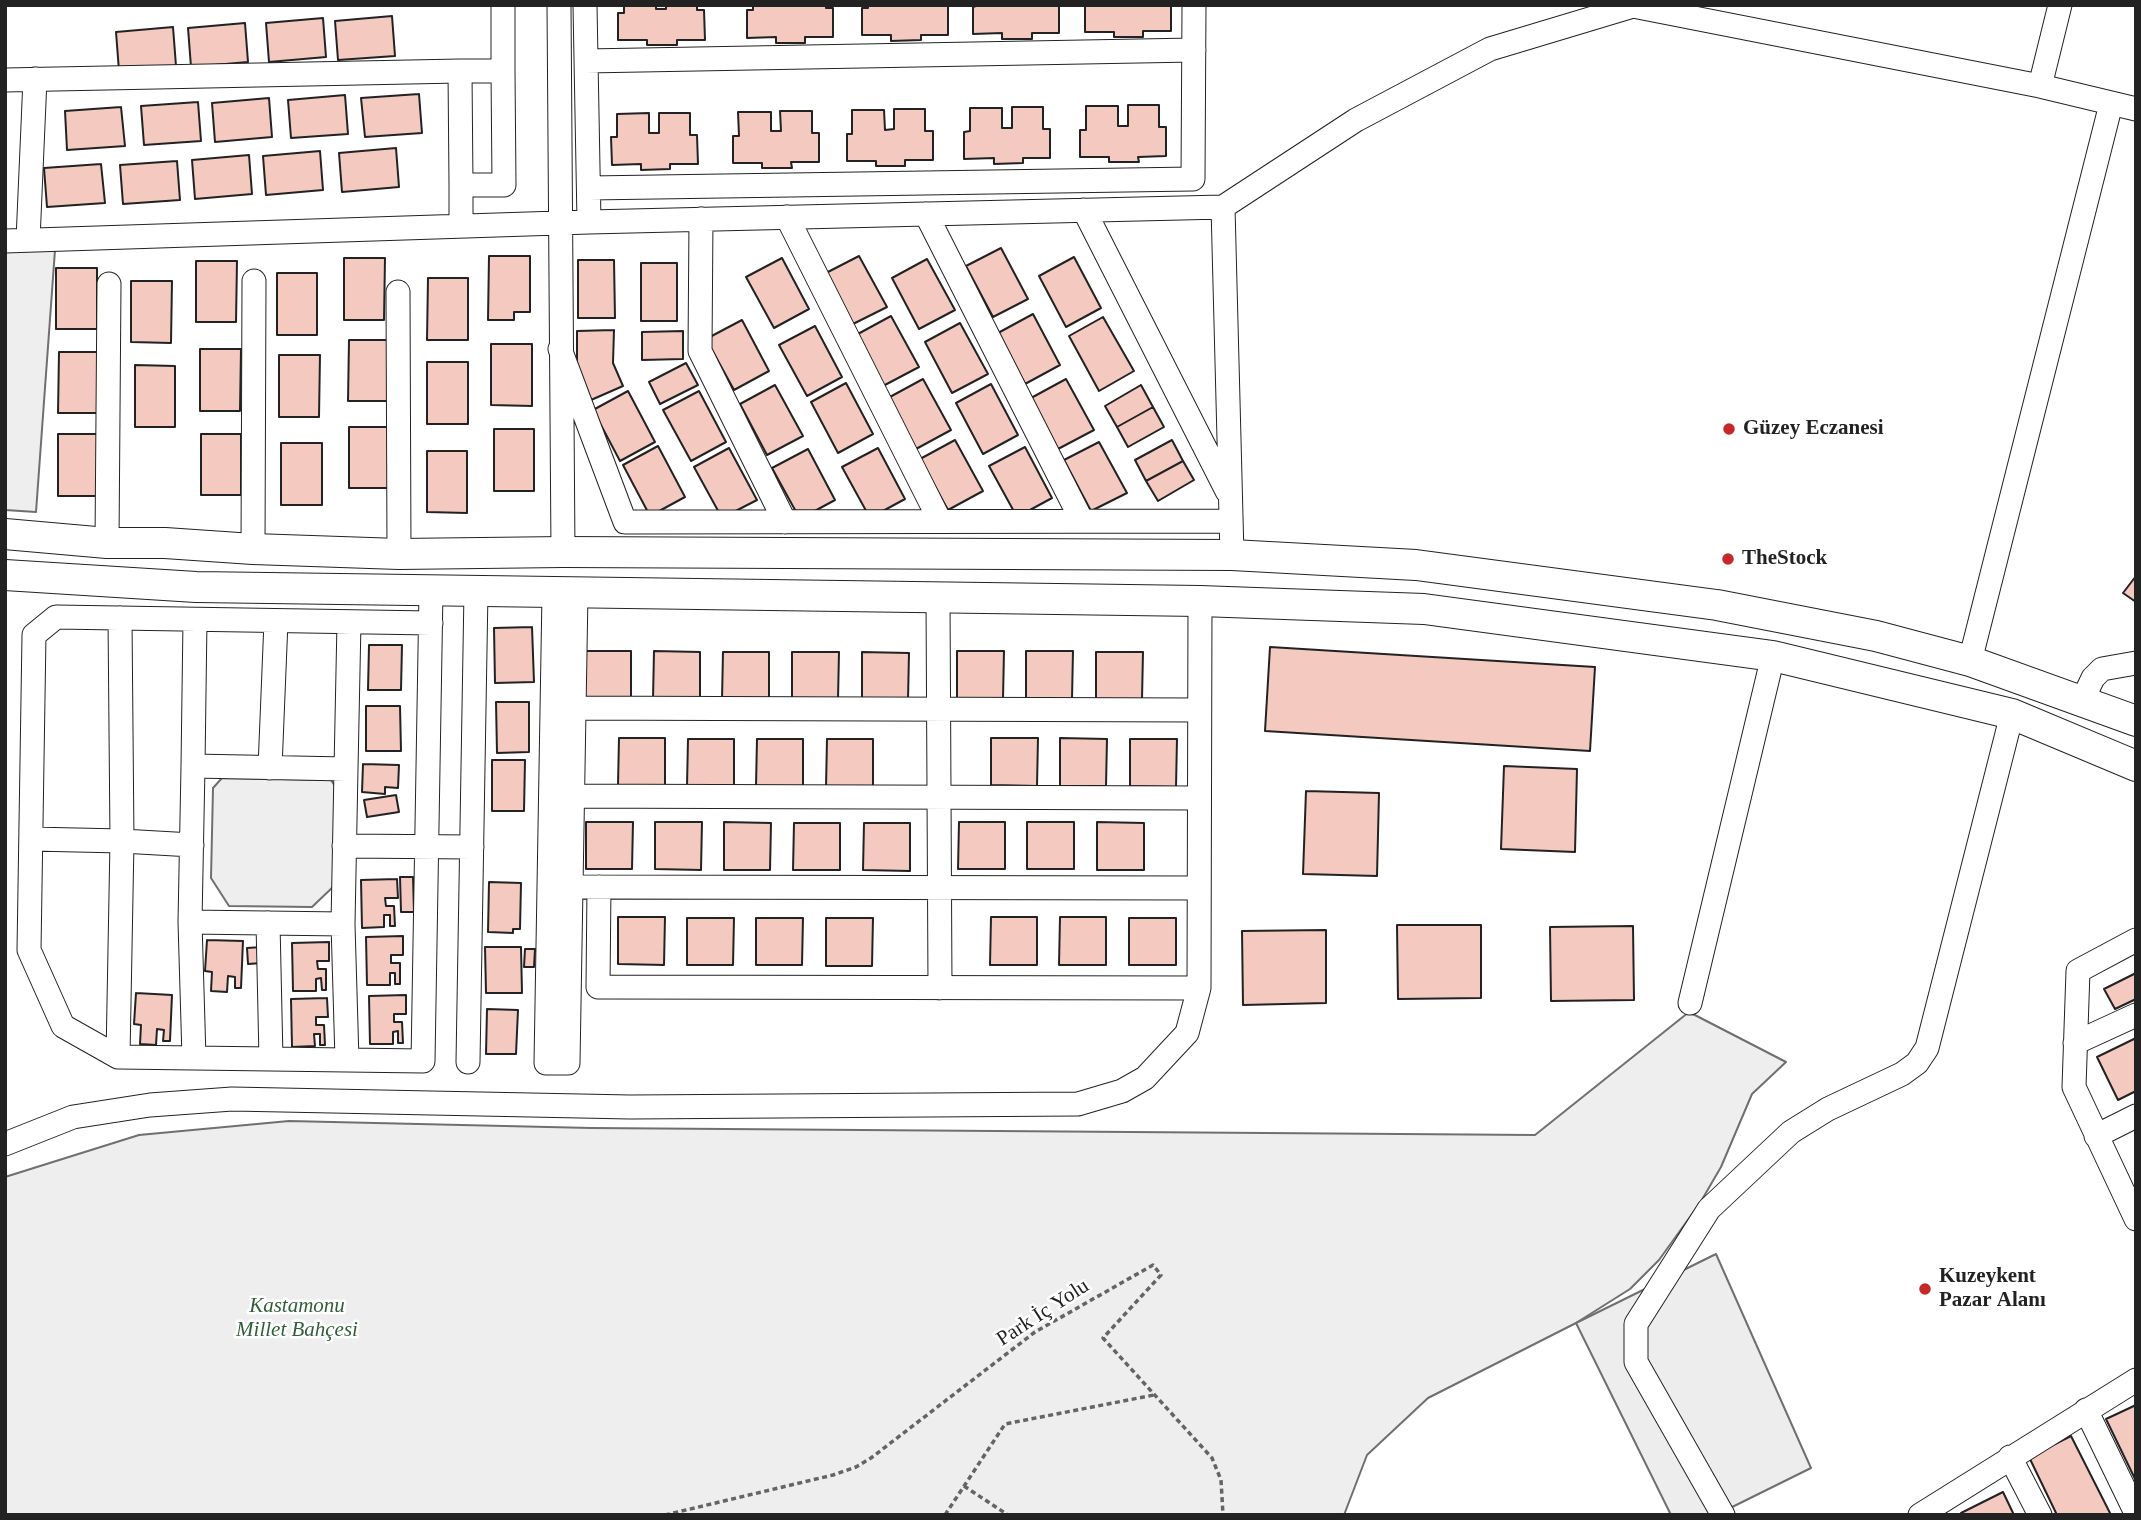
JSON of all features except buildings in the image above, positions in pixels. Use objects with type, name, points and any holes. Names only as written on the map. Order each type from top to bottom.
[{"type":"main road","points":[[5,534],[107,544],[165,543],[399,554],[563,552],[1232,555],[1416,565],[1717,605],[1876,636],[1970,661],[2136,722]]},
{"type":"main road","points":[[5,575],[196,587],[1200,601],[1424,609],[1773,656],[2012,714],[2136,766]]},
{"type":"street","points":[[461,185],[504,185],[503,5]]},
{"type":"street","points":[[559,5],[563,552]]},
{"type":"street","points":[[585,5],[589,222]]},
{"type":"street","points":[[2040,86],[2060,5]]},
{"type":"street","points":[[35,79],[17,241],[589,222],[1223,207],[1356,120],[1490,49],[1633,6],[2040,86],[2136,109]]},
{"type":"street","points":[[589,188],[1193,178],[1194,50],[1200,7]]},
{"type":"street","points":[[586,61],[1194,50]]},
{"type":"street","points":[[460,71],[461,226]]},
{"type":"street","points":[[5,80],[503,71]]},
{"type":"street","points":[[1970,661],[2111,104]]},
{"type":"street","points":[[1223,207],[1232,555]]},
{"type":"street","points":[[1084,210],[1231,510]]},
{"type":"street","points":[[926,214],[1082,521]]},
{"type":"street","points":[[787,217],[940,522]]},
{"type":"street","points":[[701,219],[700,351],[785,522]]},
{"type":"street","points":[[253,549],[254,281]]},
{"type":"street","points":[[107,544],[109,284]]},
{"type":"street","points":[[398,292],[399,554]]},
{"type":"street","points":[[561,349],[625,522],[1082,521],[1231,510]]},
{"type":"street","points":[[431,623],[56,617],[34,635],[29,950],[63,1026],[118,1057],[423,1061],[432,591]]},
{"type":"street","points":[[468,1062],[476,591]]},
{"type":"street","points":[[560,887],[546,1063],[568,1063],[560,887],[565,593]]},
{"type":"street","points":[[938,598],[940,988]]},
{"type":"street","points":[[5,1144],[73,1117],[149,1105],[232,1099],[629,1107],[1078,1104],[1122,1091],[1145,1078],[1187,1033],[1199,988],[1200,601]]},
{"type":"street","points":[[118,1057],[122,841],[120,618]]},
{"type":"street","points":[[194,1058],[190,922],[195,620]]},
{"type":"street","points":[[270,768],[276,621]]},
{"type":"street","points":[[347,1060],[343,924],[349,622]]},
{"type":"street","points":[[1690,1003],[1773,656]]},
{"type":"street","points":[[2082,701],[2093,678],[2102,669],[2136,663]]},
{"type":"street","points":[[563,708],[1199,710]]},
{"type":"street","points":[[1723,1515],[1636,1362],[1636,1324],[1709,1209],[1791,1132],[1828,1109],[1902,1074],[1917,1063],[1927,1048],[2012,714]]},
{"type":"street","points":[[193,766],[346,769]]},
{"type":"street","points":[[561,796],[1199,798]]},
{"type":"street","points":[[31,839],[191,845]]},
{"type":"street","points":[[344,846],[472,847]]},
{"type":"street","points":[[560,887],[1199,888]]},
{"type":"street","points":[[599,887],[598,987],[1199,988]]},
{"type":"street","points":[[190,922],[343,924]]},
{"type":"street","points":[[268,923],[271,1059]]},
{"type":"street","points":[[2134,1211],[2074,1087],[2078,971],[2136,940]]},
{"type":"street","points":[[2075,1043],[2136,1015]]},
{"type":"street","points":[[2096,1136],[2136,1116]]},
{"type":"street","points":[[1934,1511],[2010,1457],[2136,1380]]},
{"type":"street","points":[[2086,1410],[2136,1513]]},
{"type":"street","points":[[2010,1457],[2040,1515]]},
{"type":"path","name":"Park İç Yolu","points":[[665,1515],[834,1475],[856,1467],[1035,1332],[1153,1265],[1161,1275],[1103,1338],[1212,1458],[1221,1480],[1223,1515]]},
{"type":"path","points":[[944,1515],[1005,1424],[1154,1395]]},
{"type":"path","points":[[964,1486],[1007,1515]]},
{"type":"green space","points":[[55,250],[36,512],[5,510],[5,251]]},
{"type":"green space","points":[[222,778],[331,780],[337,789],[335,885],[312,907],[229,906],[211,878],[213,788]]},
{"type":"green space","name":"Kastamonu Millet Bahçesi","points":[[1689,1012],[1786,1062],[1752,1094],[1721,1167],[1700,1203],[1659,1260],[1630,1289],[1576,1323],[1428,1398],[1367,1455],[1344,1515],[5,1515],[5,1177],[139,1135],[289,1121],[591,1128],[1535,1135]]},
{"type":"shaded area","points":[[1716,1254],[1811,1468],[1716,1515],[1671,1515],[1576,1323]]},
{"type":"place","name":"Güzey Eczanesi","points":[[1729,429]]},
{"type":"place","name":"TheStock","points":[[1728,559]]},
{"type":"place","name":"Kuzeykent Pazar Alanı","points":[[1925,1289]]}]
